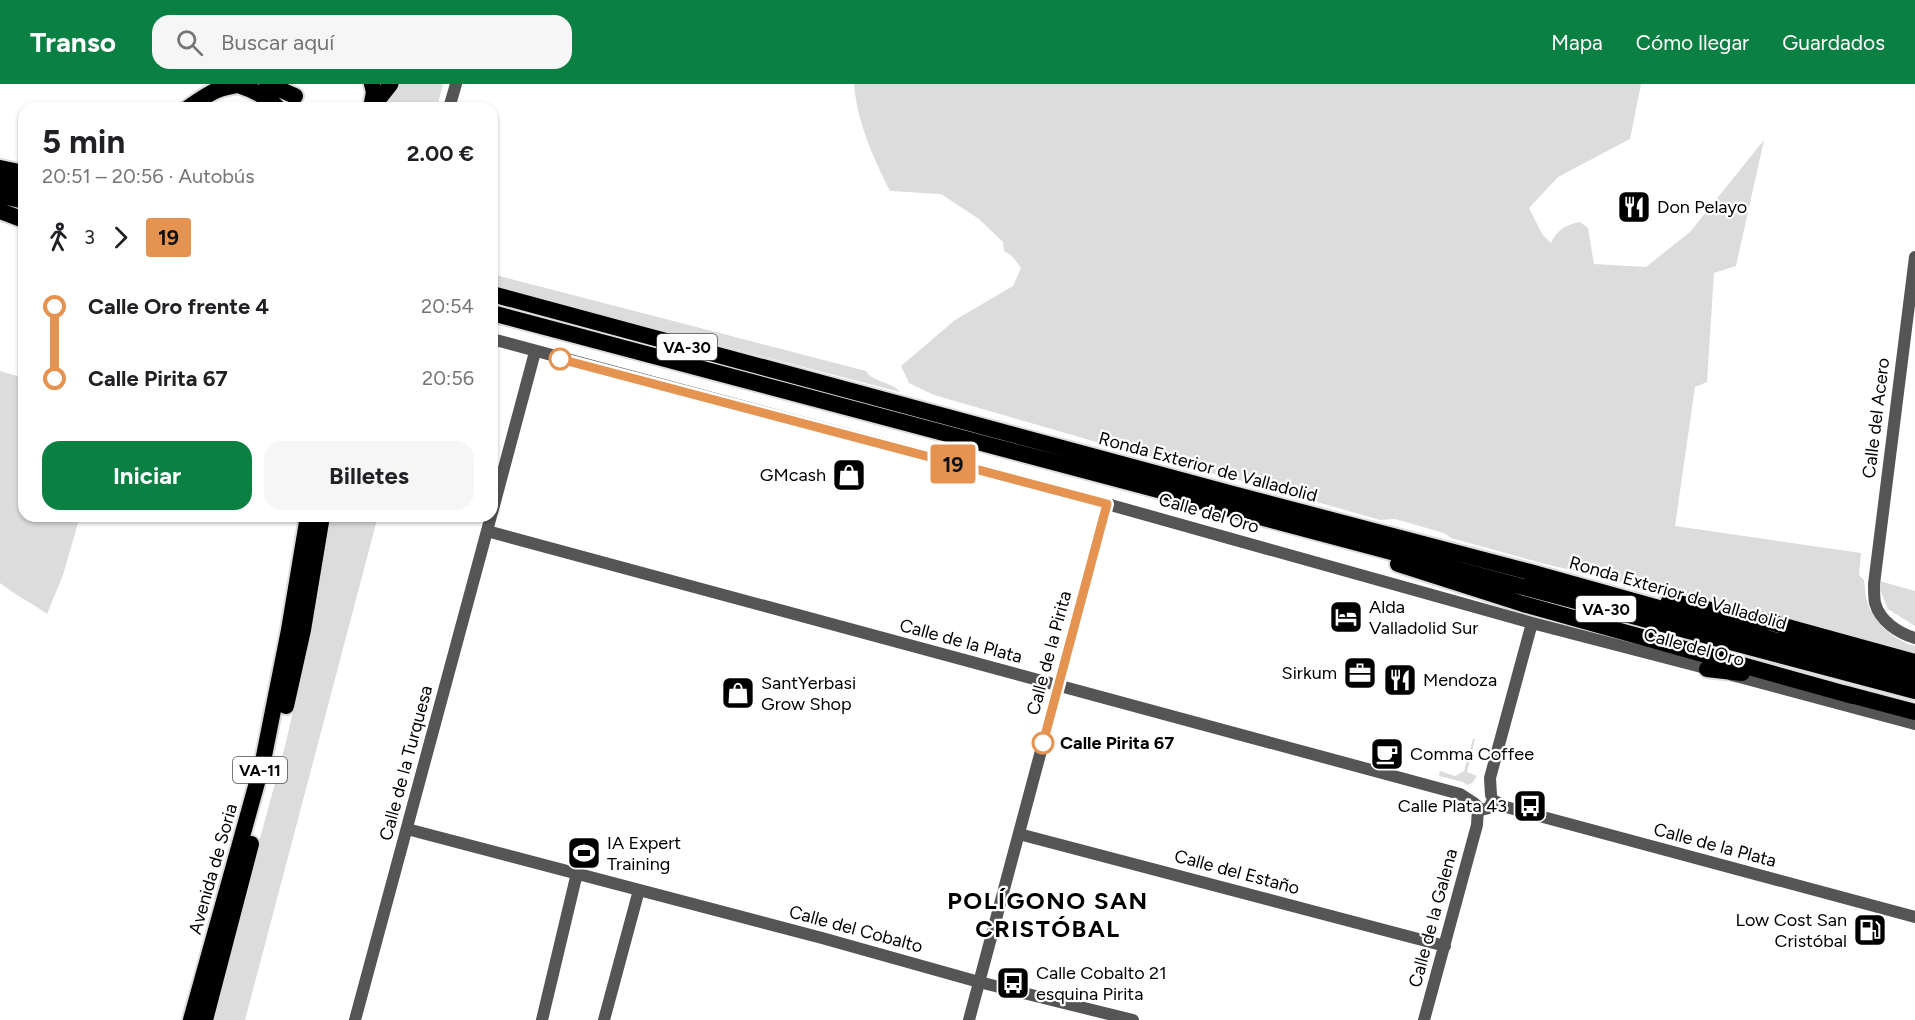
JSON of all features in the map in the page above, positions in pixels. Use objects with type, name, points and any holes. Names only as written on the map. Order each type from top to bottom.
[{"type":"highway","points":[[197,102],[219,88],[246,84]]},
{"type":"highway","points":[[267,84],[297,96]]},
{"type":"highway","points":[[372,84],[373,102]]},
{"type":"highway","points":[[238,85],[257,92],[272,102]]},
{"type":"highway","points":[[0,168],[18,172]]},
{"type":"highway","points":[[0,182],[18,186]]},
{"type":"highway","points":[[0,195],[18,200]]},
{"type":"highway","points":[[0,211],[18,218]]},
{"type":"highway","name":"Ronda Exterior de Valladolid","points":[[498,296],[881,408]]},
{"type":"highway","name":"Ronda Exterior de Valladolid","points":[[498,314],[881,408],[1530,572],[1915,677]]},
{"type":"highway","name":"Ronda Exterior de Valladolid","points":[[922,419],[1296,526],[1915,691]]},
{"type":"highway","name":"Avenida de Soria","points":[[191,1020],[263,761],[290,630],[307,522]]},
{"type":"highway","name":"Avenida de Soria","points":[[205,1020],[274,762],[303,630],[321,522]]},
{"type":"highway","points":[[1296,526],[1329,542],[1523,603],[1915,712]]},
{"type":"highway","points":[[1530,572],[1773,622],[1915,662]]},
{"type":"highway","points":[[1707,669],[1775,678],[1853,696]]},
{"type":"main road","points":[[377,102],[391,84]]},
{"type":"street","points":[[451,102],[456,84]]},
{"type":"street","name":"Calle del Acero","points":[[1915,257],[1874,584],[1875,604],[1882,616],[1892,627],[1904,635],[1915,638]]},
{"type":"street","name":"Calle del Oro","points":[[498,341],[1107,504],[1532,623],[1915,724]]},
{"type":"street","name":"Calle de la Turquesa","points":[[498,492],[535,352]]},
{"type":"street","name":"Calle de la Pirita","points":[[969,1020],[1107,504]]},
{"type":"street","name":"Calle de la Turquesa","points":[[355,1020],[490,522]]},
{"type":"street","name":"Calle de la Plata","points":[[487,531],[1915,917]]},
{"type":"street","points":[[1510,616],[1523,633],[1525,649]]},
{"type":"street","points":[[1483,801],[1532,623]]},
{"type":"street","points":[[1525,649],[1533,638],[1552,628]]},
{"type":"street","name":"Calle de la Galena","points":[[1424,1020],[1483,801]]},
{"type":"street","name":"Calle del Cobalto","points":[[407,829],[979,982],[1133,1020]]},
{"type":"street","name":"Calle del Estaño","points":[[1019,834],[1445,946]]},
{"type":"street","points":[[542,1020],[577,873]]},
{"type":"street","points":[[604,1020],[639,890]]},
{"type":"shaded area","points":[[400,84],[443,84],[438,102],[386,102]]},
{"type":"shaded area","points":[[854,84],[1641,84],[1630,139],[1558,177],[1529,208],[1542,234],[1551,243],[1559,231],[1570,225],[1580,222],[1588,228],[1594,264],[1646,267],[1690,232],[1764,140],[1736,266],[1714,273],[1707,382],[1695,387],[1675,526],[1861,553],[1859,575],[1864,580],[1866,598],[1873,614],[1884,628],[1899,639],[1915,646],[1915,657],[1733,604],[1625,583],[1545,564],[1451,538],[1444,533],[1395,519],[1380,520],[934,395],[909,383],[901,366],[955,320],[1013,286],[1021,268],[1012,256],[1004,251],[1003,242],[979,219],[941,194],[890,191],[862,126]]},
{"type":"shaded area","points":[[498,276],[866,371],[873,378],[900,392],[498,288]]},
{"type":"shaded area","points":[[0,371],[18,376],[18,522],[78,522],[63,575],[47,614],[0,583]]},
{"type":"shaded area","points":[[329,522],[376,522],[245,1020],[211,1020],[285,746],[298,689]]},
{"type":"shaded area","points":[[1876,580],[1915,591],[1915,626],[1888,609]]},
{"type":"shaded area","points":[[1473,739],[1475,739],[1467,772],[1477,776],[1472,783],[1467,785],[1439,776],[1440,771],[1455,776],[1464,771]]},
{"type":"bus line","name":"19","points":[[560,359],[1107,504],[1043,743]]},
{"type":"place","name":"Don Pelayo","points":[[1634,207]]},
{"type":"place","name":"GMcash","points":[[849,475]]},
{"type":"place","name":"Alda Valladolid Sur","points":[[1346,617]]},
{"type":"place","name":"Sirkum","points":[[1360,673]]},
{"type":"place","name":"Mendoza","points":[[1400,680]]},
{"type":"place","name":"SantYerbasi Grow Shop","points":[[738,693]]},
{"type":"place","name":"Calle Pirita 67","points":[[1043,743]]},
{"type":"place","name":"Comma Coffee","points":[[1387,754]]},
{"type":"place","name":"Calle Plata 43","points":[[1530,806]]},
{"type":"place","name":"IA Expert Training","points":[[584,853]]},
{"type":"place","name":"Low Cost San Cristóbal","points":[[1870,930]]},
{"type":"place","name":"Calle Cobalto 21 esquina Pirita","points":[[1013,983]]},
{"type":"district","name":"POLÍGONO SAN CRISTÓBAL","points":[[1048,915]]}]
